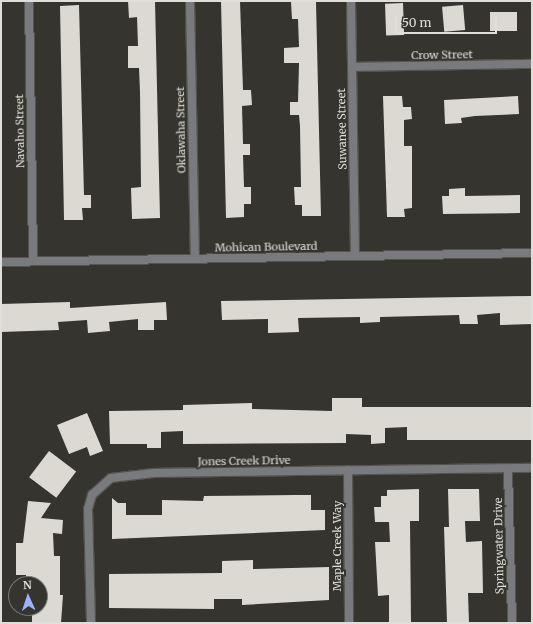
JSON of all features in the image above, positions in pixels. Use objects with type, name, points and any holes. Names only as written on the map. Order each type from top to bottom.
[{"type":"street","name":"Navaho Street","points":[[29,1],[33,261]]},
{"type":"street","name":"Oklawaha Street","points":[[190,1],[194,259]]},
{"type":"street","name":"Suwanee Street","points":[[351,1],[355,256]]},
{"type":"street","name":"Crow Street","points":[[352,67],[532,64]]},
{"type":"street","name":"Mohican Boulevard","points":[[1,262],[532,253]]},
{"type":"street","name":"Springwater Drive","points":[[508,468],[512,623]]},
{"type":"street","name":"Jones Creek Drive","points":[[91,623],[88,509],[92,495],[111,478],[138,474],[532,468]]},
{"type":"street","name":"Maple Creek Way","points":[[348,470],[350,623]]},
{"type":"building","points":[[128,1],[155,1],[160,218],[132,219],[131,188],[141,187],[140,92],[139,68],[128,68],[128,46],[138,46],[137,17],[129,18]]},
{"type":"building","points":[[221,1],[240,1],[243,90],[251,90],[252,105],[242,106],[243,144],[250,144],[250,155],[243,155],[244,187],[251,187],[251,204],[244,204],[244,217],[226,218]]},
{"type":"building","points":[[291,2],[316,2],[321,216],[302,216],[302,205],[295,205],[294,187],[301,187],[300,126],[299,115],[290,115],[290,102],[298,102],[299,63],[284,63],[284,48],[299,47],[298,19],[292,19]]},
{"type":"building","points":[[403,3],[404,35],[386,36],[385,4]]},
{"type":"building","points":[[79,5],[84,195],[91,195],[91,208],[82,208],[83,220],[64,220],[60,6]]},
{"type":"building","points":[[463,5],[465,30],[444,32],[442,7]]},
{"type":"building","points":[[490,12],[517,12],[517,31],[490,31]]},
{"type":"building","points":[[383,96],[402,96],[403,107],[411,107],[412,119],[404,120],[404,146],[412,146],[412,208],[404,209],[405,217],[387,217]]},
{"type":"building","points":[[518,96],[519,114],[475,116],[461,118],[462,123],[445,124],[444,100]]},
{"type":"building","points":[[465,188],[465,196],[520,195],[520,213],[443,214],[442,196],[449,196],[449,189]]},
{"type":"building","points":[[531,296],[532,324],[500,325],[500,313],[477,315],[478,324],[460,324],[459,315],[380,317],[380,322],[360,323],[360,317],[298,318],[299,332],[268,333],[268,319],[222,320],[221,301]]},
{"type":"building","points":[[70,302],[70,308],[166,302],[167,320],[154,320],[154,330],[138,330],[138,319],[109,322],[110,331],[88,333],[87,320],[58,322],[59,330],[1,332],[1,304]]},
{"type":"building","points":[[332,398],[362,398],[362,407],[532,407],[532,440],[407,440],[407,427],[385,428],[385,443],[371,444],[371,435],[346,434],[346,443],[183,444],[183,431],[161,432],[161,448],[147,448],[147,444],[110,444],[109,411],[183,410],[183,405],[252,403],[252,409],[332,411]]},
{"type":"building","points":[[87,413],[103,451],[90,456],[87,447],[69,454],[57,425]]},
{"type":"building","points":[[49,451],[76,471],[56,498],[29,477]]},
{"type":"building","points":[[419,489],[419,521],[410,521],[411,623],[389,623],[389,595],[378,596],[375,542],[390,542],[389,522],[375,522],[374,507],[381,507],[381,496],[387,496],[387,490]]},
{"type":"building","points":[[448,489],[479,489],[480,521],[465,521],[466,542],[482,541],[483,593],[468,593],[469,623],[447,623],[444,527],[449,527]]},
{"type":"building","points":[[311,495],[311,510],[325,510],[325,530],[112,539],[112,498],[118,503],[126,503],[126,515],[162,515],[162,500],[203,501],[204,496]]},
{"type":"building","points":[[28,501],[51,503],[41,518],[63,520],[62,534],[53,533],[54,556],[60,556],[60,595],[63,595],[61,623],[32,623],[32,616],[48,616],[48,576],[16,575],[16,543],[23,543]]},
{"type":"building","points":[[253,560],[253,569],[329,567],[329,600],[242,605],[242,599],[214,599],[214,609],[109,608],[109,574],[222,573],[222,561]]}]
